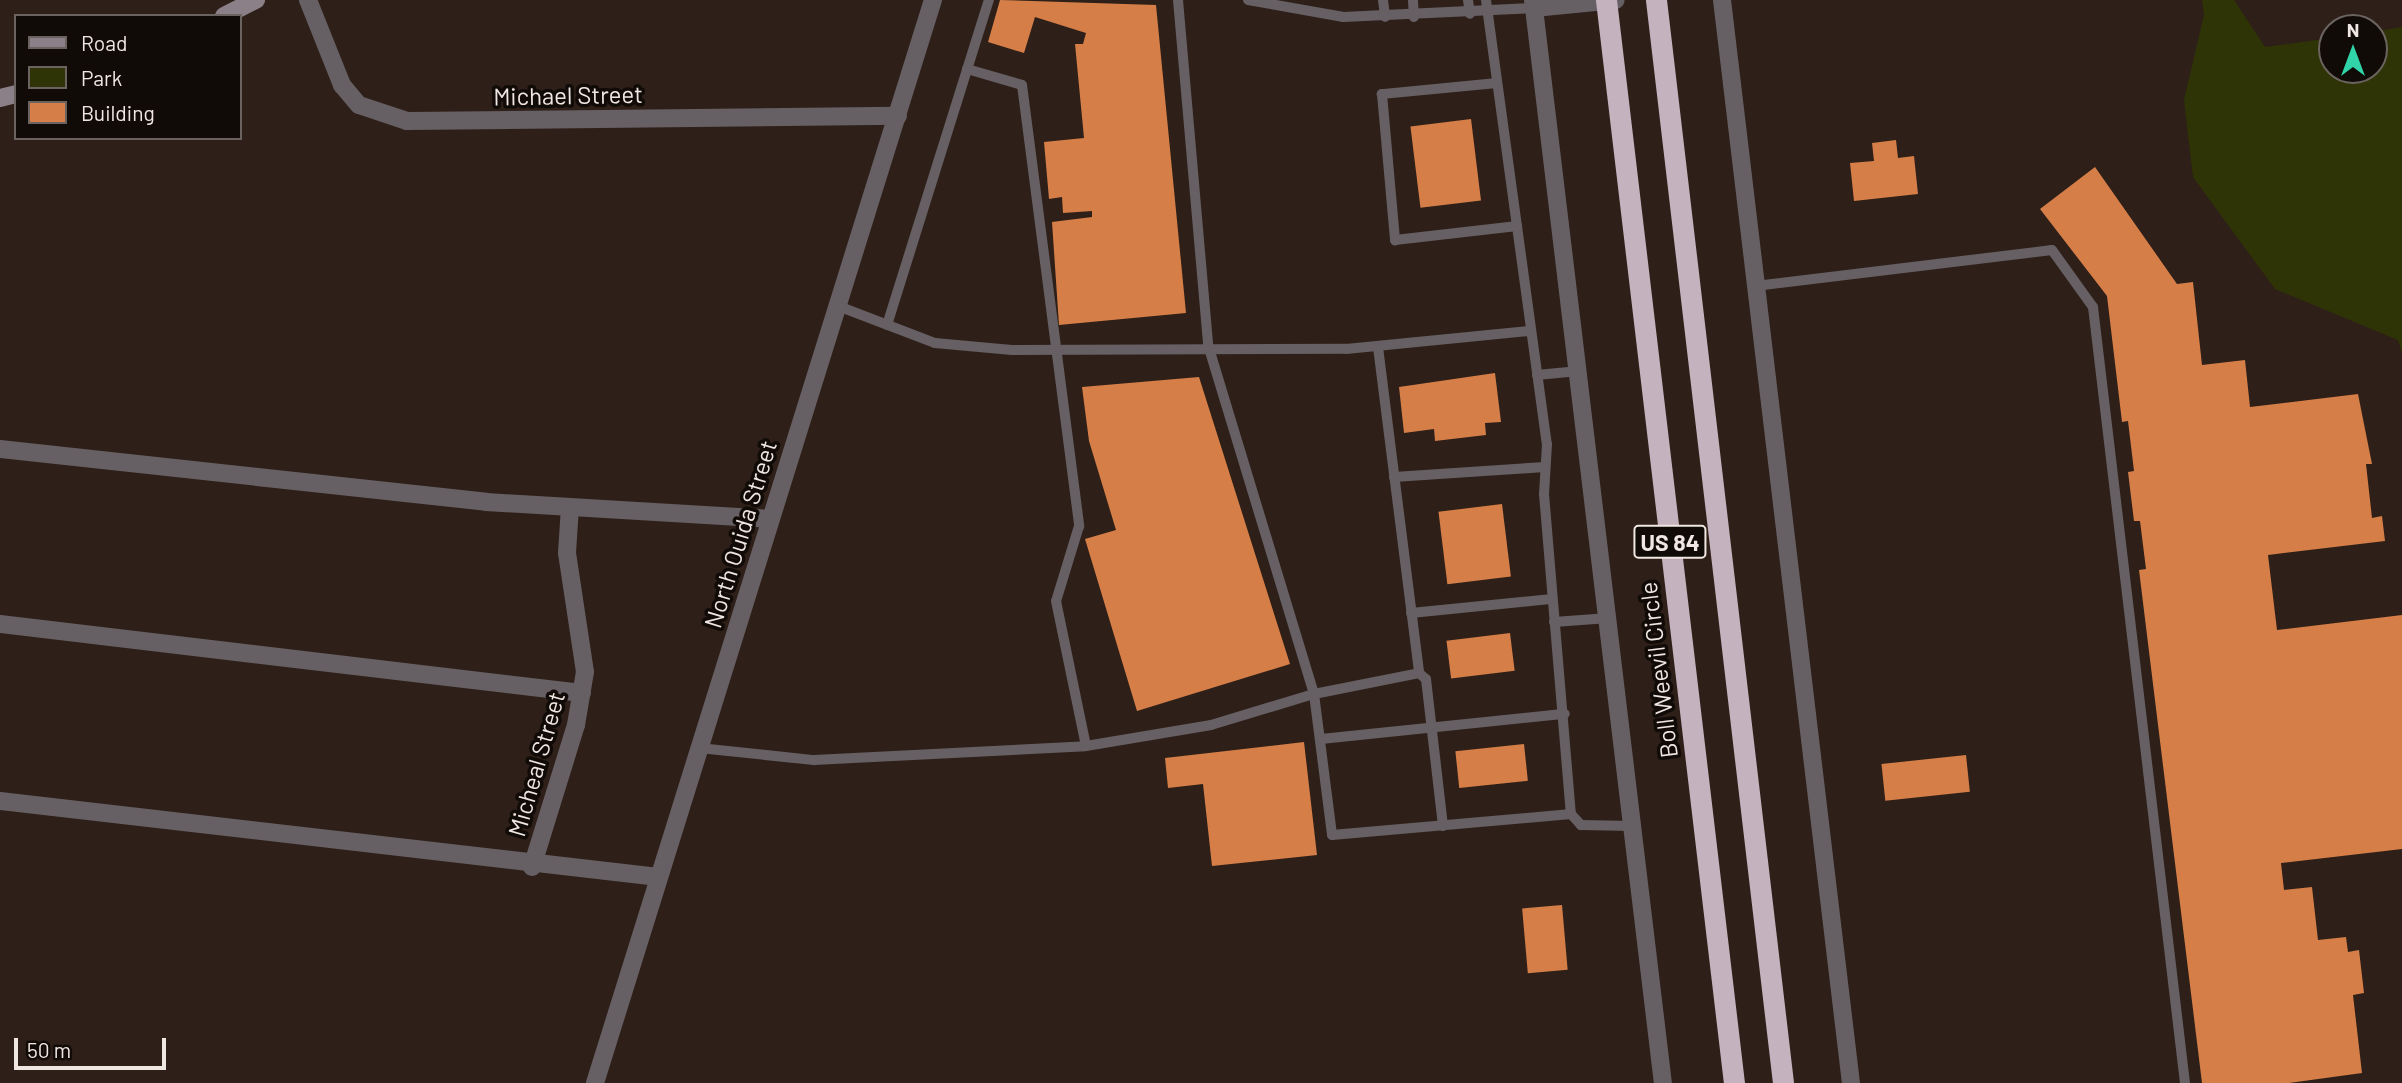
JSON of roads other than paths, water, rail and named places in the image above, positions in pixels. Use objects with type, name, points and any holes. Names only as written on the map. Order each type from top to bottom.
[{"type":"highway","name":"Boll Weevil Circle","points":[[1609,0],[1734,1083]]},
{"type":"highway","name":"US 84","points":[[1656,0],[1783,1083]]},
{"type":"main road","points":[[228,14],[256,0]]},
{"type":"street","name":"Michael Street","points":[[308,0],[342,85],[359,105],[407,121],[898,116]]},
{"type":"street","name":"North Ouida Street","points":[[595,1083],[933,0]]},
{"type":"street","points":[[1609,0],[1534,4],[1663,1083]]},
{"type":"street","points":[[1722,0],[1851,1083]]},
{"type":"street","points":[[0,449],[570,507],[770,519]]},
{"type":"street","name":"Micheal Street","points":[[570,507],[567,553],[584,650],[582,693],[532,867],[659,877]]},
{"type":"street","points":[[0,624],[582,693]]},
{"type":"street","points":[[0,801],[169,816],[532,867]]},
{"type":"lane","points":[[887,325],[989,0]]},
{"type":"lane","points":[[1178,0],[1208,345],[1314,694],[1332,835],[1571,814]]},
{"type":"lane","points":[[1248,0],[1343,17],[1488,13],[1534,4]]},
{"type":"lane","points":[[1383,0],[1385,17]]},
{"type":"lane","points":[[1413,0],[1415,17]]},
{"type":"lane","points":[[1468,0],[1470,14]]},
{"type":"lane","points":[[1486,0],[1536,375],[1571,814],[1581,825],[1632,826]]},
{"type":"lane","points":[[967,69],[1022,85],[1053,351],[1079,526],[1056,601],[1086,746]]},
{"type":"lane","points":[[1497,83],[1382,94],[1395,240],[1517,226]]},
{"type":"lane","points":[[1755,286],[2052,250],[2093,307],[2185,1083]]},
{"type":"lane","points":[[838,306],[935,344],[1053,351],[1208,345],[1378,347],[1530,331]]},
{"type":"lane","points":[[1378,347],[1419,673],[1426,679],[1433,728],[1443,826]]},
{"type":"lane","points":[[1536,375],[1579,371]]},
{"type":"lane","points":[[1394,477],[1545,467]]},
{"type":"lane","points":[[1411,613],[1552,599]]},
{"type":"lane","points":[[1554,622],[1609,618]]},
{"type":"lane","points":[[699,748],[814,760],[1086,746],[1211,725],[1314,694],[1419,673]]},
{"type":"lane","points":[[1321,739],[1565,714]]}]
